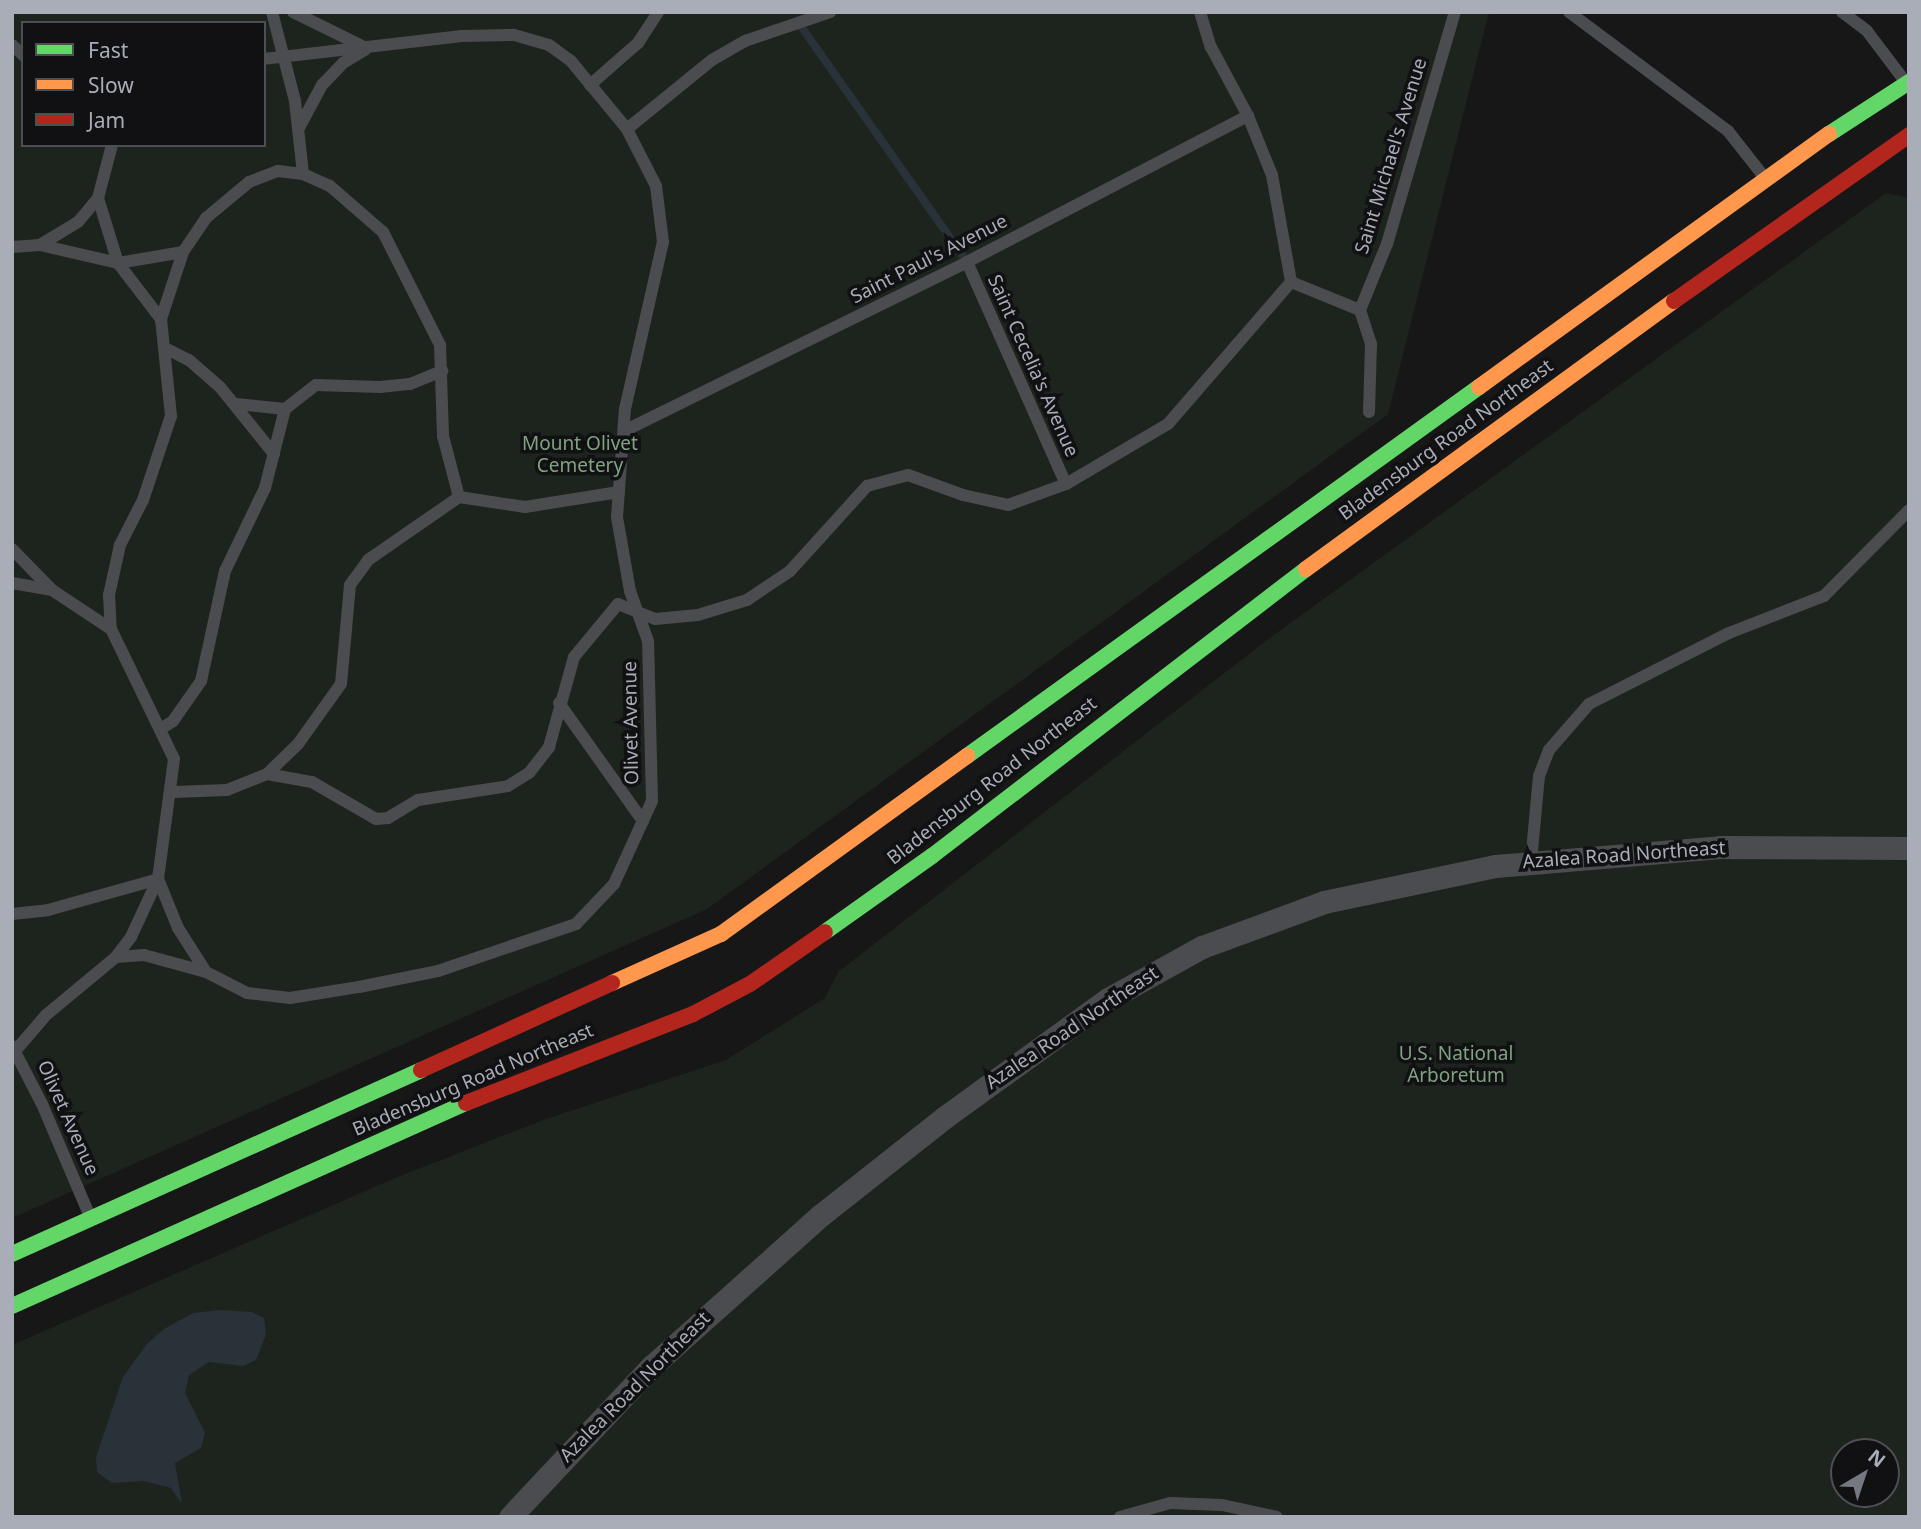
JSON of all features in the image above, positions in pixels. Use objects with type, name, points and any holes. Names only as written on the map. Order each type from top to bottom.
[{"type":"main road","name":"Bladensburg Road Northeast","points":[[12,1254],[45,1253],[91,1219],[157,1203],[721,934],[1766,179],[1908,85]]},
{"type":"main road","name":"Bladensburg Road Northeast","points":[[12,1306],[503,1086],[692,1014],[750,984],[932,856],[1545,379],[1909,135]]},
{"type":"main road","points":[[1525,352],[1545,379]]},
{"type":"main road","points":[[157,1203],[169,1236]]},
{"type":"main road","points":[[45,1253],[59,1285]]},
{"type":"street","name":"Azalea Road Northeast","points":[[510,1517],[633,1385],[794,1237],[945,1117],[1119,991],[1227,936],[1314,905],[1396,884],[1531,862],[1731,847],[1909,848]]},
{"type":"lane","points":[[272,12],[285,56],[299,128],[303,174]]},
{"type":"lane","points":[[293,12],[368,48]]},
{"type":"lane","points":[[590,85],[638,43],[659,12]]},
{"type":"lane","points":[[627,129],[712,60],[745,41],[830,12]]},
{"type":"lane","points":[[1200,12],[1230,87],[1248,116],[1272,174],[1291,282]]},
{"type":"lane","name":"Saint Michael's Avenue","points":[[1360,310],[1387,244],[1455,12]]},
{"type":"lane","points":[[1569,12],[1728,131],[1766,179]]},
{"type":"lane","points":[[1843,12],[1867,31],[1908,85]]},
{"type":"lane","name":"Olivet Avenue","points":[[91,1219],[14,1048],[46,1015],[116,957],[144,956],[206,972],[247,993],[290,998],[438,971],[505,951],[576,924],[614,884],[652,801],[648,641],[638,612],[617,517],[624,431],[643,318],[663,242],[656,186],[627,129],[590,85],[549,45],[513,35],[462,36],[266,59]]},
{"type":"lane","points":[[299,128],[322,85],[343,63],[368,48]]},
{"type":"lane","name":"Saint Paul's Avenue","points":[[624,431],[967,262],[1248,116]]},
{"type":"lane","points":[[40,245],[78,222],[98,198],[111,147]]},
{"type":"lane","points":[[161,319],[183,252],[206,218],[249,182],[278,171],[303,174],[352,201],[383,232],[440,345],[446,459],[459,497]]},
{"type":"lane","points":[[98,198],[118,263],[161,319],[167,349],[171,416],[143,500],[120,545],[108,595],[111,629],[162,728],[174,759],[173,792],[158,879],[131,937],[116,957]]},
{"type":"lane","points":[[12,247],[40,245],[118,263],[183,252]]},
{"type":"lane","name":"Saint Cecelia's Avenue","points":[[967,262],[1066,484]]},
{"type":"lane","points":[[1291,282],[1360,310],[1371,344],[1369,412]]},
{"type":"lane","points":[[268,774],[312,782],[369,816],[388,818],[418,800],[508,786],[529,774],[549,747],[559,703],[575,657],[590,633],[618,604],[655,619],[698,615],[747,600],[790,571],[867,486],[908,475],[1008,505],[1066,484],[1168,424],[1291,282]]},
{"type":"lane","points":[[167,349],[189,360],[236,404],[274,454]]},
{"type":"lane","points":[[162,728],[201,681],[225,571],[265,488],[285,410],[316,385],[380,387],[410,384],[442,371]]},
{"type":"lane","points":[[236,404],[285,410]]},
{"type":"lane","points":[[173,792],[227,790],[268,774],[298,744],[341,684],[350,585],[368,559],[459,497],[524,507],[619,492]]},
{"type":"lane","points":[[1531,862],[1539,776],[1549,750],[1589,704],[1728,633],[1824,596],[1909,510]]},
{"type":"lane","points":[[13,550],[52,590],[111,629]]},
{"type":"lane","points":[[12,583],[52,590]]},
{"type":"lane","points":[[559,703],[643,821]]},
{"type":"lane","points":[[12,914],[48,910],[158,879]]},
{"type":"lane","points":[[158,879],[178,928],[206,972]]},
{"type":"lane","points":[[1120,1517],[1171,1503],[1223,1505],[1277,1517]]},
{"type":"green space","name":"Mount Olivet Cemetery","points":[[12,12],[1489,12],[1388,414],[707,909],[12,1218]]},
{"type":"green space","name":"U.S. National Arboretum","points":[[1886,193],[1909,198],[1909,1517],[12,1517],[12,1345],[400,1176],[546,1119],[726,1060],[825,998],[838,972],[1271,637]]},
{"type":"shaded area","points":[[221,1310],[251,1312],[264,1318],[266,1334],[256,1360],[243,1366],[209,1362],[189,1375],[185,1393],[205,1433],[201,1448],[175,1463],[182,1504],[171,1488],[144,1481],[112,1483],[97,1472],[96,1457],[123,1377],[147,1344],[164,1329],[193,1313]]},
{"type":"waterway","points":[[800,25],[967,262]]},
{"type":"traffic: fast","points":[[1829,134],[1909,82]]},
{"type":"traffic: fast","points":[[967,756],[1479,387]]},
{"type":"traffic: fast","points":[[825,932],[932,856],[1306,569]]},
{"type":"traffic: fast","points":[[12,1254],[421,1070]]},
{"type":"traffic: fast","points":[[12,1306],[466,1103]]},
{"type":"traffic: slow","points":[[1479,387],[1829,134]]},
{"type":"traffic: slow","points":[[1306,569],[1674,301]]},
{"type":"traffic: slow","points":[[612,983],[721,934],[967,756]]},
{"type":"traffic: jam","points":[[1674,301],[1909,135]]},
{"type":"traffic: jam","points":[[466,1103],[693,1014],[750,984],[825,932]]},
{"type":"traffic: jam","points":[[421,1070],[612,983]]}]
